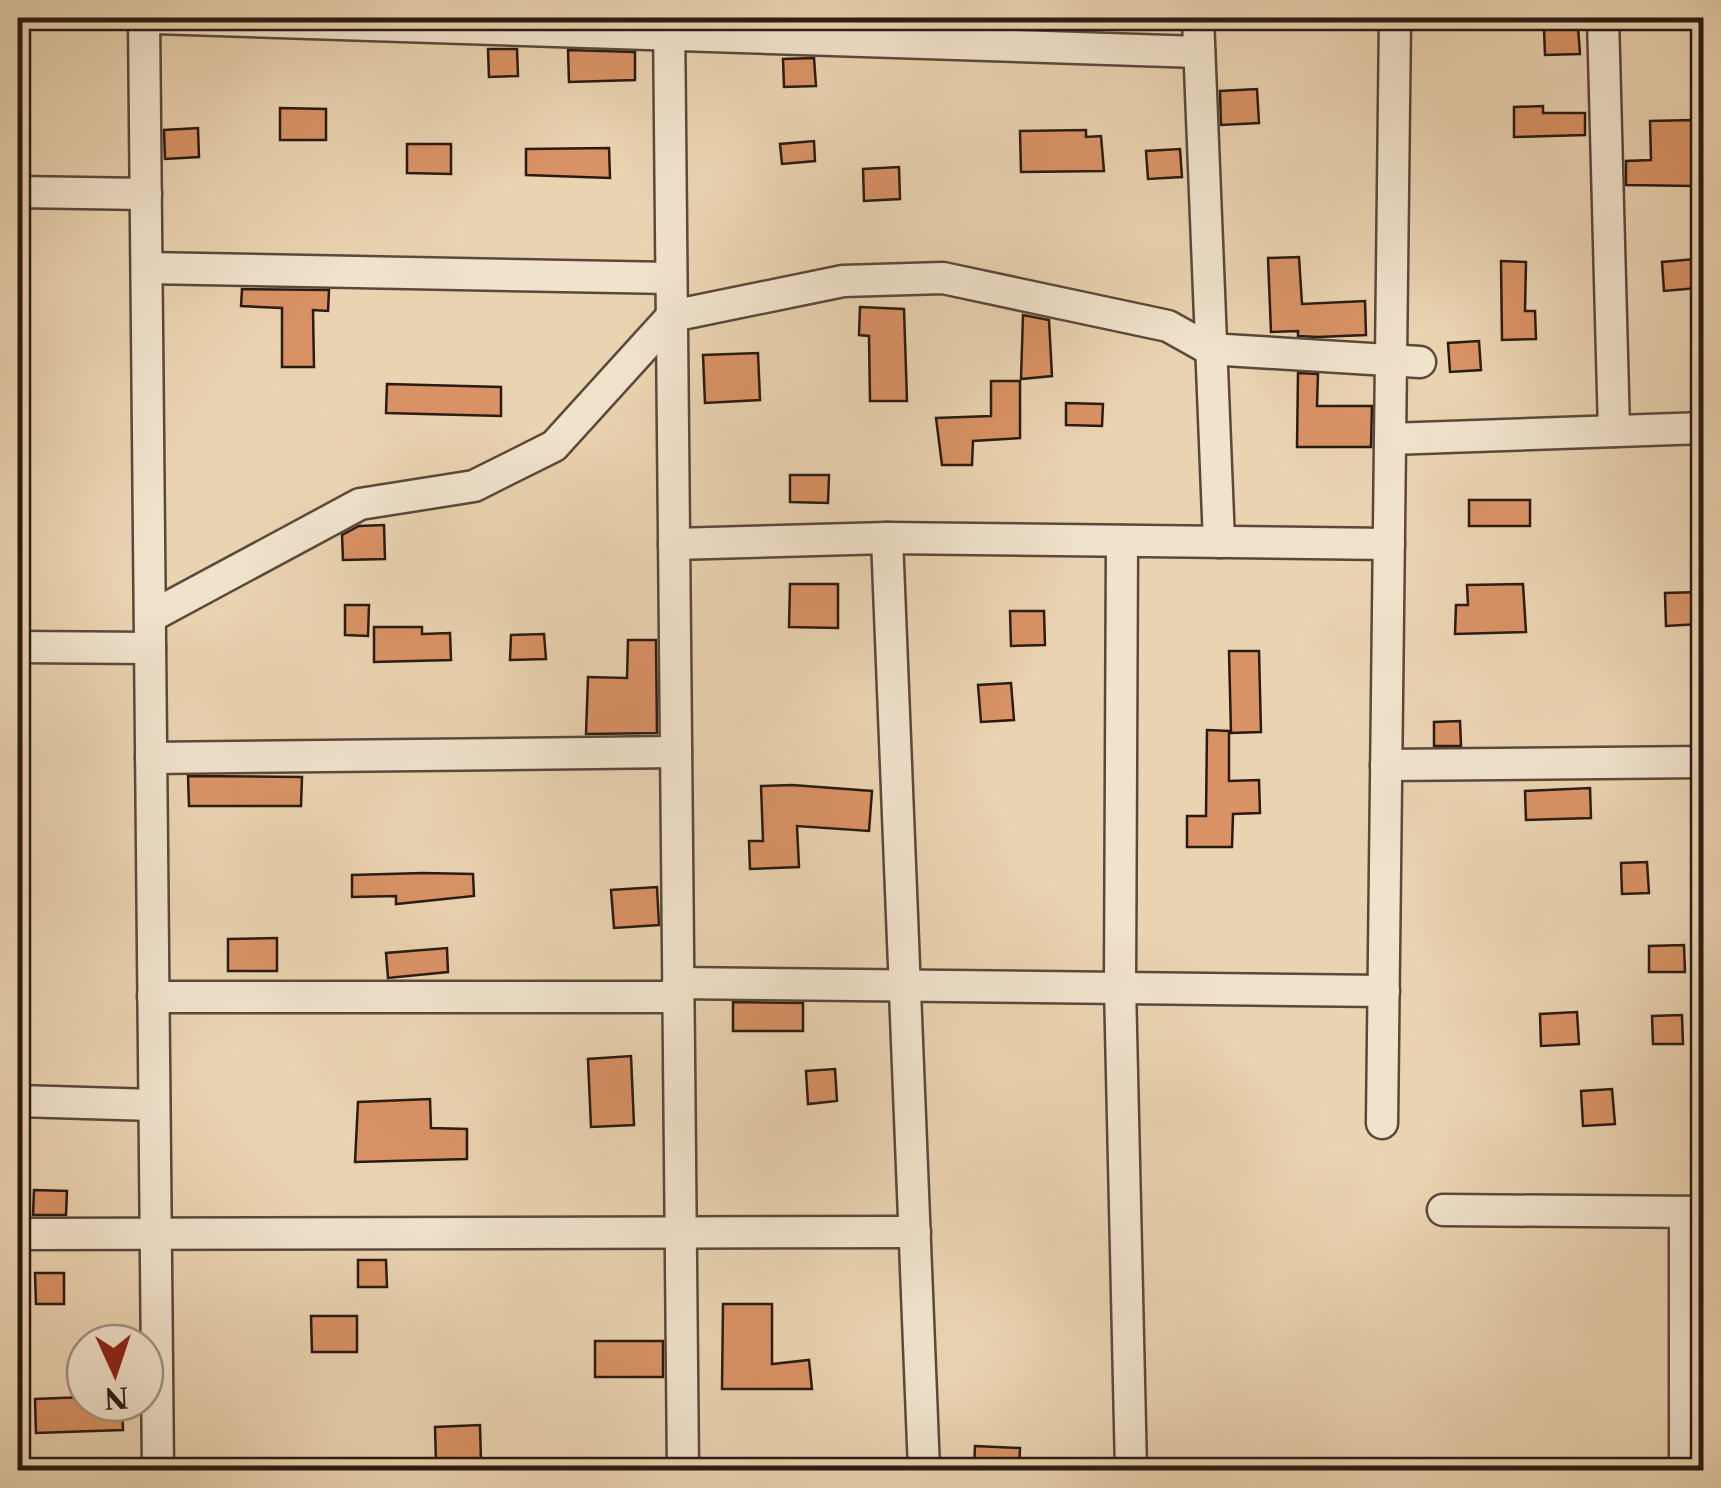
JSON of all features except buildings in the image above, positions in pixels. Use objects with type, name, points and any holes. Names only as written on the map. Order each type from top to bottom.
[{"type":"street","points":[[144,18],[158,1470]]},
{"type":"street","points":[[155,18],[669,26],[1199,52]]},
{"type":"street","points":[[1198,18],[1219,542]]},
{"type":"street","points":[[1382,1123],[1390,439],[1405,362],[1394,18]]},
{"type":"street","points":[[1603,18],[1614,431]]},
{"type":"street","points":[[669,26],[683,1470]]},
{"type":"street","points":[[18,192],[146,194]]},
{"type":"street","points":[[147,268],[672,278]]},
{"type":"street","points":[[150,617],[360,504],[474,486],[554,446],[672,316],[844,281],[943,278],[1168,326],[1209,349],[1405,362]]},
{"type":"street","points":[[1390,439],[1704,428]]},
{"type":"street","points":[[674,544],[887,538],[1389,544]]},
{"type":"street","points":[[887,538],[924,1470]]},
{"type":"street","points":[[1122,541],[1120,986],[1130,1470]]},
{"type":"street","points":[[18,647],[150,648]]},
{"type":"street","points":[[151,758],[676,752]]},
{"type":"street","points":[[1386,765],[1704,762]]},
{"type":"street","points":[[154,997],[905,983],[1384,990]]},
{"type":"street","points":[[18,1101],[154,1105]]},
{"type":"street","points":[[1444,1210],[1694,1212],[1685,1470]]},
{"type":"street","points":[[18,1234],[915,1232]]}]
